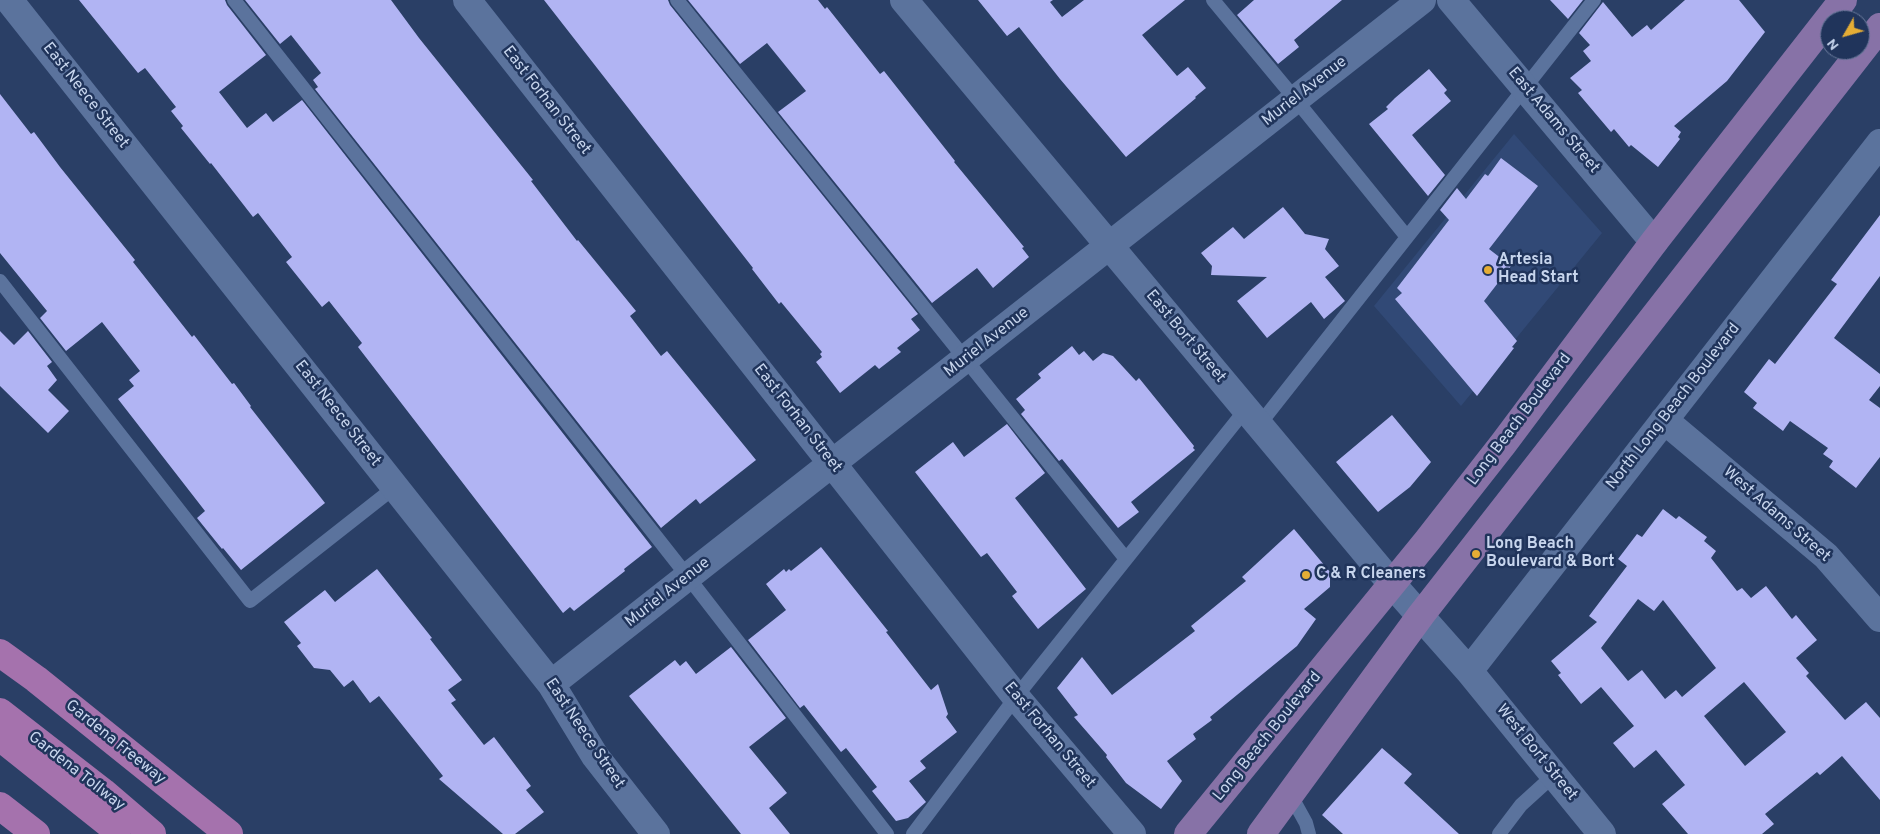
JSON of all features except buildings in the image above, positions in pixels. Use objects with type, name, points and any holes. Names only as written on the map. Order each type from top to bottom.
[{"type":"highway","name":"Gardena Freeway","points":[[0,653],[36,679],[229,834]]},
{"type":"highway","name":"Gardena Tollway","points":[[0,712],[103,792],[152,834]]},
{"type":"highway","name":"Gardena Tollway","points":[[0,737],[114,828],[116,834]]},
{"type":"highway","points":[[0,806],[36,834]]},
{"type":"main road","name":"Long Beach Boulevard","points":[[1188,834],[1392,584],[1503,444],[1654,242],[1843,0]]},
{"type":"main road","points":[[1262,834],[1421,615],[1880,27]]},
{"type":"street","name":"East Neece Street","points":[[9,0],[551,684],[595,756],[656,834]]},
{"type":"street","name":"East Forhan Street","points":[[467,0],[1016,698],[1132,834]]},
{"type":"street","name":"East Bort Street","points":[[904,0],[1392,584],[1469,671]]},
{"type":"street","name":"Muriel Avenue","points":[[551,684],[1422,0]]},
{"type":"street","name":"East Adams Street","points":[[1451,0],[1654,242]]},
{"type":"street","name":"North Long Beach Boulevard","points":[[1469,671],[1880,143]]},
{"type":"street","name":"West Adams Street","points":[[1664,420],[1826,556],[1880,618]]},
{"type":"street","name":"West Bort Street","points":[[1469,671],[1602,834]]},
{"type":"lane","points":[[234,0],[688,577],[887,834]]},
{"type":"lane","points":[[677,0],[1126,559]]},
{"type":"lane","points":[[1212,0],[1407,237]]},
{"type":"lane","points":[[913,834],[1016,698],[1126,559],[1252,417],[1407,237],[1594,0]]},
{"type":"lane","points":[[0,281],[250,601],[394,487]]},
{"type":"lane","points":[[1499,834],[1521,805],[1554,775]]},
{"type":"lane","points":[[1290,794],[1306,823],[1309,834]]},
{"type":"shaded area","name":"Artesia Head Start","points":[[1514,134],[1602,233],[1461,406],[1374,306]]},
{"type":"place","name":"Artesia Head Start","points":[[1488,270]]},
{"type":"place","name":"Long Beach Boulevard & Bort","points":[[1476,554]]},
{"type":"place","name":"C & R Cleaners","points":[[1306,575]]}]
